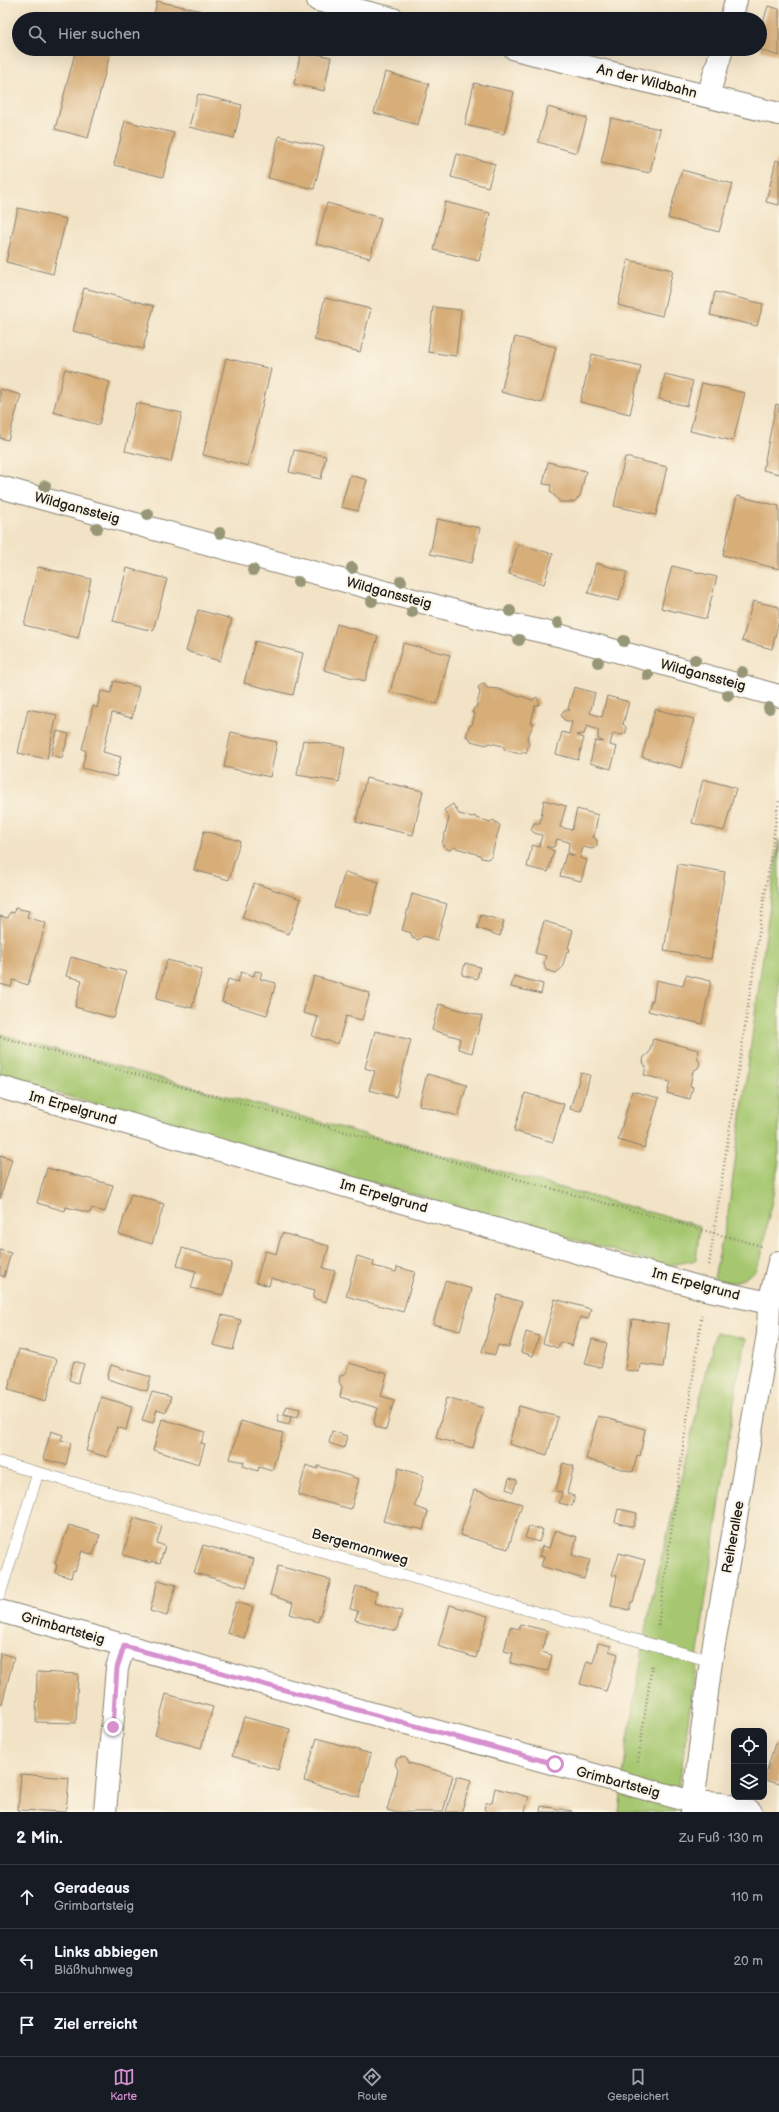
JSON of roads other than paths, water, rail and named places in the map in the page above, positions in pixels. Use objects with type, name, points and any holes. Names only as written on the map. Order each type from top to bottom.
[{"type":"street","points":[[318,0],[365,12]]},
{"type":"street","points":[[733,12],[736,0]]},
{"type":"street","name":"An der Wildbahn","points":[[544,56],[779,114]]},
{"type":"street","points":[[708,96],[720,56]]},
{"type":"street","name":"Wildganssteig","points":[[0,487],[469,615],[562,636],[779,696]]},
{"type":"street","name":"Im Erpelgrund","points":[[0,1087],[705,1289],[769,1303]]},
{"type":"street","name":"Reiherallee","points":[[693,1807],[711,1661],[774,1335],[769,1303],[772,1255]]},
{"type":"street","name":"Grimbartsteig","points":[[0,1611],[693,1807],[722,1804],[751,1812]]},
{"type":"street","points":[[105,1812],[117,1668],[124,1646]]},
{"type":"lane","name":"Bergemannweg","points":[[0,1462],[711,1661]]},
{"type":"lane","points":[[0,1594],[38,1473]]}]
